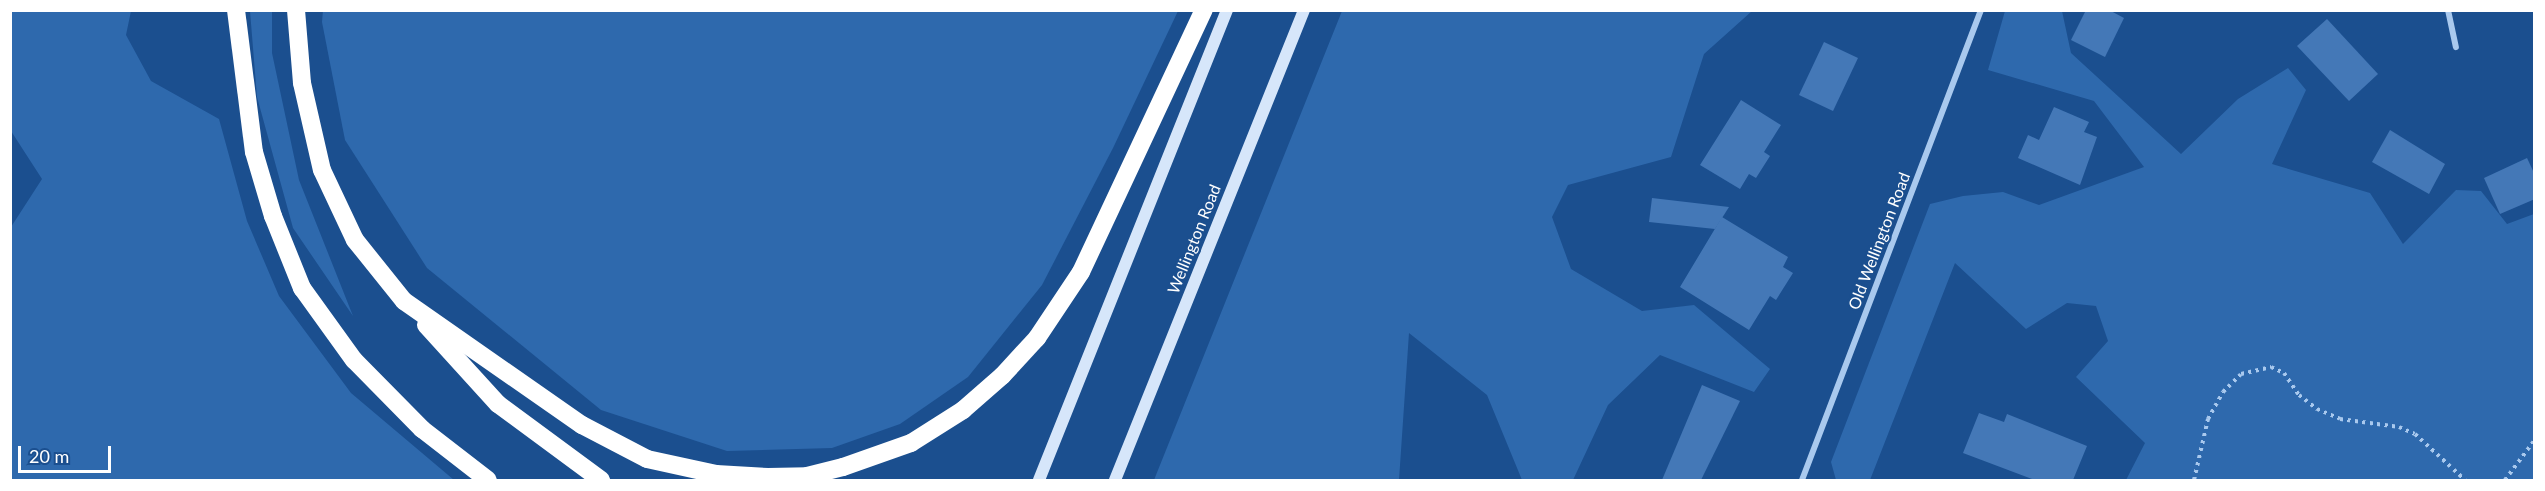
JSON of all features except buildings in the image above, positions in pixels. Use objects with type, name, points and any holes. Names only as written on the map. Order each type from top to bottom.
[{"type":"highway","points":[[236,10],[254,152],[273,216],[302,288],[354,360],[422,429],[488,480]]},
{"type":"highway","points":[[296,10],[302,83],[322,170],[355,240],[404,301],[498,404],[601,480]]},
{"type":"highway","points":[[404,301],[582,425],[647,459],[716,474],[768,477],[807,476],[878,457],[912,443],[963,410],[1037,338],[1081,272],[1204,10]]},
{"type":"main road","points":[[1039,480],[1227,10]]},
{"type":"main road","name":"Wellington Road","points":[[1115,480],[1304,10]]},
{"type":"street","name":"Old Wellington Road","points":[[1802,480],[1980,10]]},
{"type":"street","points":[[2448,10],[2456,47]]},
{"type":"path","points":[[2193,480],[2208,419],[2223,392],[2241,374],[2271,367],[2284,373],[2299,395],[2317,410],[2340,419],[2399,427],[2415,434],[2465,480]]},
{"type":"path","points":[[2505,480],[2535,441]]},
{"type":"shaded area","points":[[11,10],[131,11],[126,35],[151,81],[219,119],[247,221],[279,296],[351,393],[454,480],[12,479],[11,227],[42,179],[11,131]]},
{"type":"shaded area","points":[[323,10],[1178,11],[1113,148],[1042,285],[968,377],[900,424],[832,448],[727,451],[601,410],[427,268],[345,140],[322,22]]},
{"type":"shaded area","points":[[250,11],[272,11],[272,53],[299,180],[353,316],[293,228],[257,97]]},
{"type":"shaded area","points":[[1342,11],[1752,11],[1704,54],[1671,157],[1568,185],[1552,217],[1571,269],[1642,311],[1694,305],[1770,369],[1754,392],[1660,355],[1608,405],[1573,480],[1522,480],[1487,395],[1409,333],[1399,480],[1154,480]]},
{"type":"shaded area","points":[[2005,11],[2062,11],[2071,53],[2181,154],[2238,99],[2288,68],[2306,90],[2272,164],[2370,193],[2403,244],[2456,190],[2481,191],[2507,224],[2534,214],[2534,480],[2126,480],[2145,443],[2076,377],[2108,341],[2096,306],[2067,303],[2026,329],[1955,263],[1870,480],[1836,480],[1831,462],[1930,204],[1963,196],[2003,192],[2039,205],[2144,167],[2094,101],[1988,70]]}]
